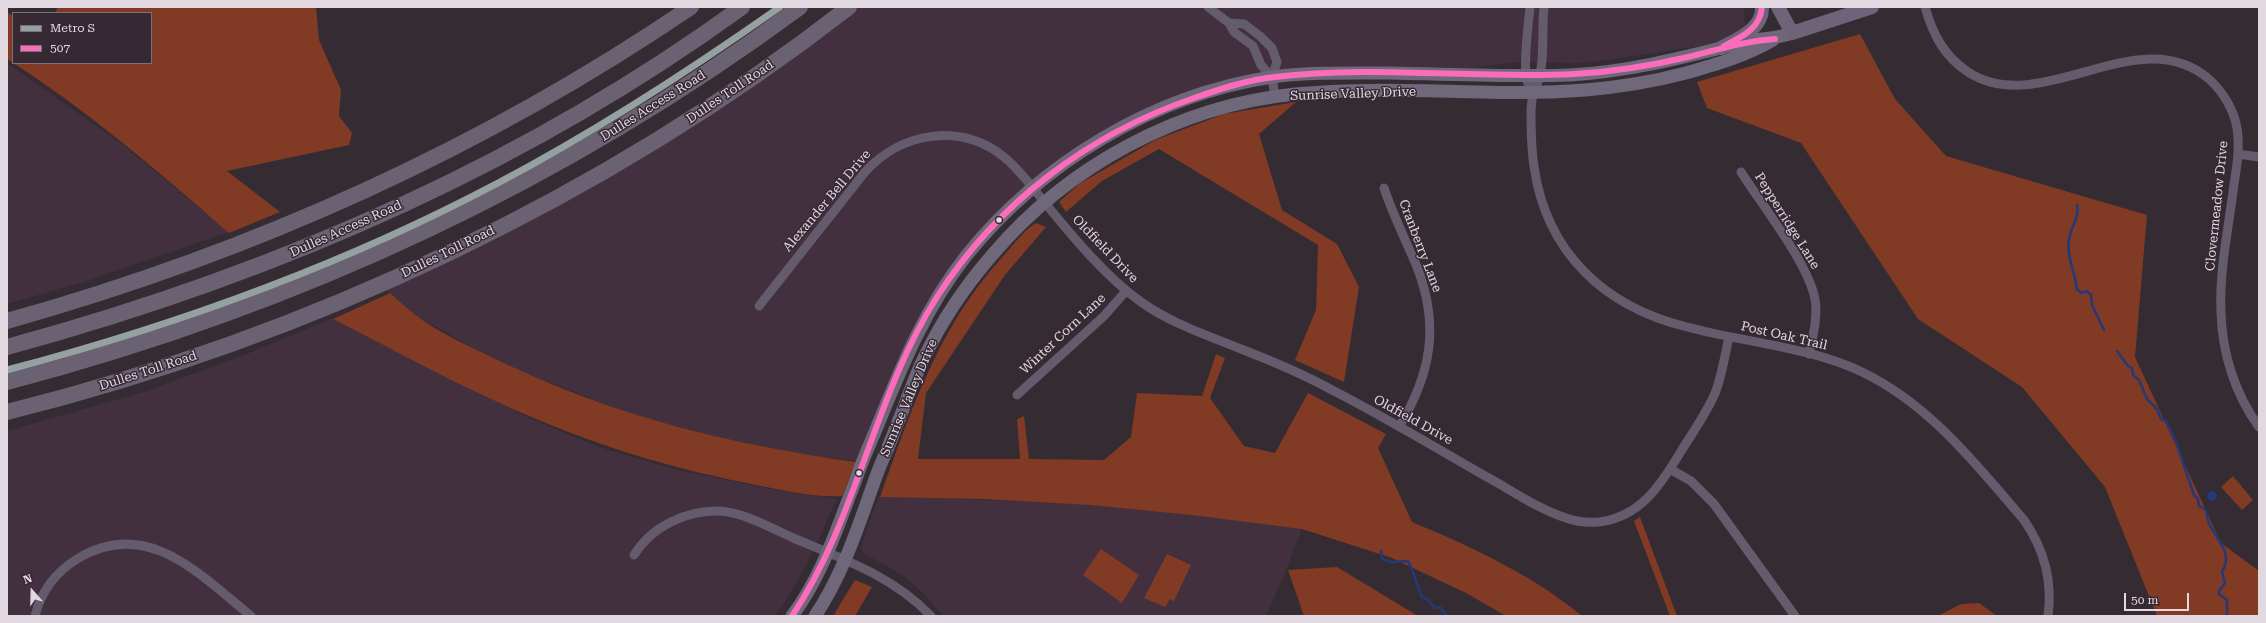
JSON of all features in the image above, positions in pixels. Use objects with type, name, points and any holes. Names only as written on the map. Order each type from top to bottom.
[{"type":"highway","points":[[7,321],[134,282],[232,247],[296,221],[414,168],[504,122],[588,73],[691,7]]},
{"type":"highway","name":"Dulles Access Road","points":[[7,347],[124,313],[258,266],[323,240],[404,204],[518,146],[622,86],[742,7]]},
{"type":"highway","name":"Dulles Access Road","points":[[7,382],[142,344],[291,291],[355,264],[501,195],[618,130],[717,66],[800,7]]},
{"type":"highway","name":"Dulles Toll Road","points":[[7,412],[162,368],[319,309],[385,282],[538,208],[631,155],[774,63],[849,7]]},
{"type":"main road","points":[[1721,48],[1752,30],[1760,19],[1762,7]]},
{"type":"main road","points":[[1778,7],[1792,33],[1872,7]]},
{"type":"main road","name":"Sunrise Valley Drive","points":[[815,616],[845,560],[915,378],[946,318],[995,251],[1044,202],[1090,168],[1157,131],[1219,110],[1275,97],[1356,91],[1532,94],[1594,91],[1664,79],[1741,56],[1775,39],[1792,33]]},
{"type":"main road","name":"Sunrise Valley Drive","points":[[792,616],[816,580],[899,372],[922,322],[969,253],[1008,210],[1033,188],[1090,145],[1129,124],[1192,99],[1272,77],[1367,73],[1540,75],[1596,73],[1648,66],[1755,40],[1775,39]]},
{"type":"street","points":[[1208,7],[1229,24],[1234,32],[1253,46],[1261,65],[1272,77]]},
{"type":"street","points":[[1530,7],[1526,75],[1532,94]]},
{"type":"street","points":[[1532,94],[1537,86],[1540,75],[1544,7]]},
{"type":"street","name":"Clovermeadow Drive","points":[[1925,7],[1935,37],[1951,59],[1973,75],[1988,81],[2003,84],[2027,84],[2148,59],[2174,61],[2188,66],[2209,80],[2226,100],[2237,126],[2238,154],[2222,288],[2221,312],[2223,337],[2229,365],[2243,400],[2259,427]]},
{"type":"street","points":[[1229,24],[1244,24],[1272,48],[1277,62],[1272,77],[1275,97]]},
{"type":"street","name":"Post Oak Trail","points":[[1532,94],[1532,146],[1538,188],[1550,223],[1571,256],[1598,285],[1633,309],[1662,320],[1729,337],[1809,354],[1843,364],[1884,384],[1926,413],[1953,440],[2024,520],[2032,532],[2045,561],[2049,578],[2050,592],[2048,616]]},
{"type":"street","name":"Alexander Bell Drive","points":[[759,306],[865,172],[883,154],[907,142],[936,135],[963,137],[977,141],[1002,155],[1033,188]]},
{"type":"street","points":[[2238,154],[2259,157]]},
{"type":"street","name":"Pepperridge Lane","points":[[1741,172],[1796,257],[1811,285],[1816,312],[1809,354]]},
{"type":"street","name":"Oldfield Drive","points":[[1033,188],[1093,259],[1126,291],[1164,317],[1186,328],[1295,371],[1399,427],[1542,508],[1576,521],[1601,521],[1633,510],[1647,500],[1670,469],[1715,392],[1729,337]]},
{"type":"street","name":"Cranberry Lane","points":[[1384,188],[1426,294],[1430,325],[1429,349],[1422,382],[1399,427]]},
{"type":"street","name":"Winter Corn Lane","points":[[1017,395],[1104,316],[1126,291]]},
{"type":"street","points":[[1670,469],[1691,482],[1714,504],[1795,616]]},
{"type":"street","points":[[634,555],[646,540],[668,523],[686,515],[706,512],[728,513],[750,518],[845,560],[890,582],[909,595],[931,616]]},
{"type":"street","points":[[35,616],[42,596],[50,583],[71,562],[96,549],[124,544],[152,547],[178,558],[251,616]]},
{"type":"shaded area","points":[[58,7],[316,7],[319,40],[341,90],[339,116],[352,133],[349,145],[227,171],[280,212],[229,233],[176,187],[94,120],[14,64],[152,64],[152,12],[56,12]]},
{"type":"shaded area","points":[[848,7],[1744,7],[1745,30],[1731,38],[1707,45],[1607,60],[1579,63],[1515,62],[1466,69],[1353,72],[1223,89],[1111,132],[1003,215],[941,291],[865,462],[813,456],[737,443],[632,414],[527,374],[470,346],[420,318],[379,284],[567,192]]},
{"type":"shaded area","points":[[7,12],[12,15],[12,62],[7,59]]},
{"type":"shaded area","points":[[1860,34],[1895,99],[1946,156],[2147,215],[2135,357],[2221,543],[2259,571],[2259,616],[2157,616],[2105,487],[2022,387],[1918,319],[1801,143],[1707,108],[1697,82]]},
{"type":"shaded area","points":[[7,63],[123,145],[229,232],[83,282],[7,304]]},
{"type":"shaded area","points":[[1296,102],[1259,134],[1282,210],[1337,244],[1359,287],[1344,382],[1295,360],[1316,310],[1318,245],[1159,149],[1102,181],[1066,212],[1059,202],[1079,184],[1155,140],[1224,114]]},
{"type":"shaded area","points":[[1036,223],[1046,227],[1005,275],[926,393],[918,459],[1020,459],[1017,419],[1024,416],[1029,459],[1104,460],[1131,437],[1137,393],[1202,396],[1216,354],[1225,358],[1210,398],[1244,446],[1275,453],[1308,393],[1386,434],[1378,448],[1412,522],[1457,541],[1522,574],[1563,601],[1582,616],[1506,616],[1466,593],[1392,558],[1302,529],[1192,515],[1090,505],[983,499],[880,497],[916,399],[945,338],[983,280],[1020,237]]},
{"type":"shaded area","points":[[390,293],[426,323],[447,335],[544,381],[587,398],[675,426],[719,437],[765,447],[856,462],[842,496],[819,496],[782,490],[681,468],[583,438],[469,389],[333,319]]},
{"type":"shaded area","points":[[333,318],[529,418],[599,447],[677,470],[776,490],[837,499],[805,568],[783,605],[773,616],[7,616],[7,431],[144,392],[252,352]]},
{"type":"shaded area","points":[[2233,476],[2253,500],[2242,510],[2221,487]]},
{"type":"shaded area","points":[[879,496],[1092,504],[1197,514],[1302,528],[1287,568],[1266,616],[943,616],[924,594],[903,575],[863,553],[861,546]]},
{"type":"shaded area","points":[[1640,517],[1677,616],[1670,616],[1634,521]]},
{"type":"shaded area","points":[[1101,549],[1139,575],[1122,603],[1083,575]]},
{"type":"shaded area","points":[[1167,554],[1191,565],[1174,601],[1170,599],[1165,607],[1144,598]]},
{"type":"shaded area","points":[[1337,567],[1418,616],[1304,616],[1288,570]]},
{"type":"shaded area","points":[[855,580],[872,587],[855,616],[833,616]]},
{"type":"shaded area","points":[[1979,603],[1997,616],[1938,616],[1961,604]]},
{"type":"water","points":[[2212,491],[2217,496],[2212,501],[2207,496]]},
{"type":"waterway","points":[[2077,205],[2078,209],[2068,245],[2070,257],[2077,289],[2081,293],[2087,291],[2091,295],[2092,305],[2104,330]]},
{"type":"waterway","points":[[2117,351],[2128,366],[2132,368],[2133,375],[2139,380],[2147,399],[2157,409],[2161,419],[2166,421],[2176,442],[2194,495],[2198,499],[2199,506],[2206,510],[2209,523],[2223,546],[2226,558],[2222,572],[2225,583],[2219,591],[2219,594],[2227,600],[2227,616]]},
{"type":"waterway","points":[[1381,551],[1382,559],[1392,562],[1408,561],[1422,597],[1427,599],[1435,608],[1440,607],[1447,616]]},
{"type":"metro line","name":"S","points":[[7,370],[133,334],[195,313],[319,266],[440,212],[498,183],[571,143],[642,100],[780,7]]},
{"type":"transit line","name":"507","points":[[1724,46],[1743,36],[1754,27],[1761,15],[1762,7]]},
{"type":"transit line","name":"507","points":[[792,616],[814,579],[833,539],[850,499],[897,375],[915,335],[937,297],[961,263],[988,231],[1017,202],[1082,152],[1118,131],[1155,113],[1214,91],[1265,78],[1350,72],[1499,75],[1589,73],[1646,66],[1742,44],[1775,39]]}]
